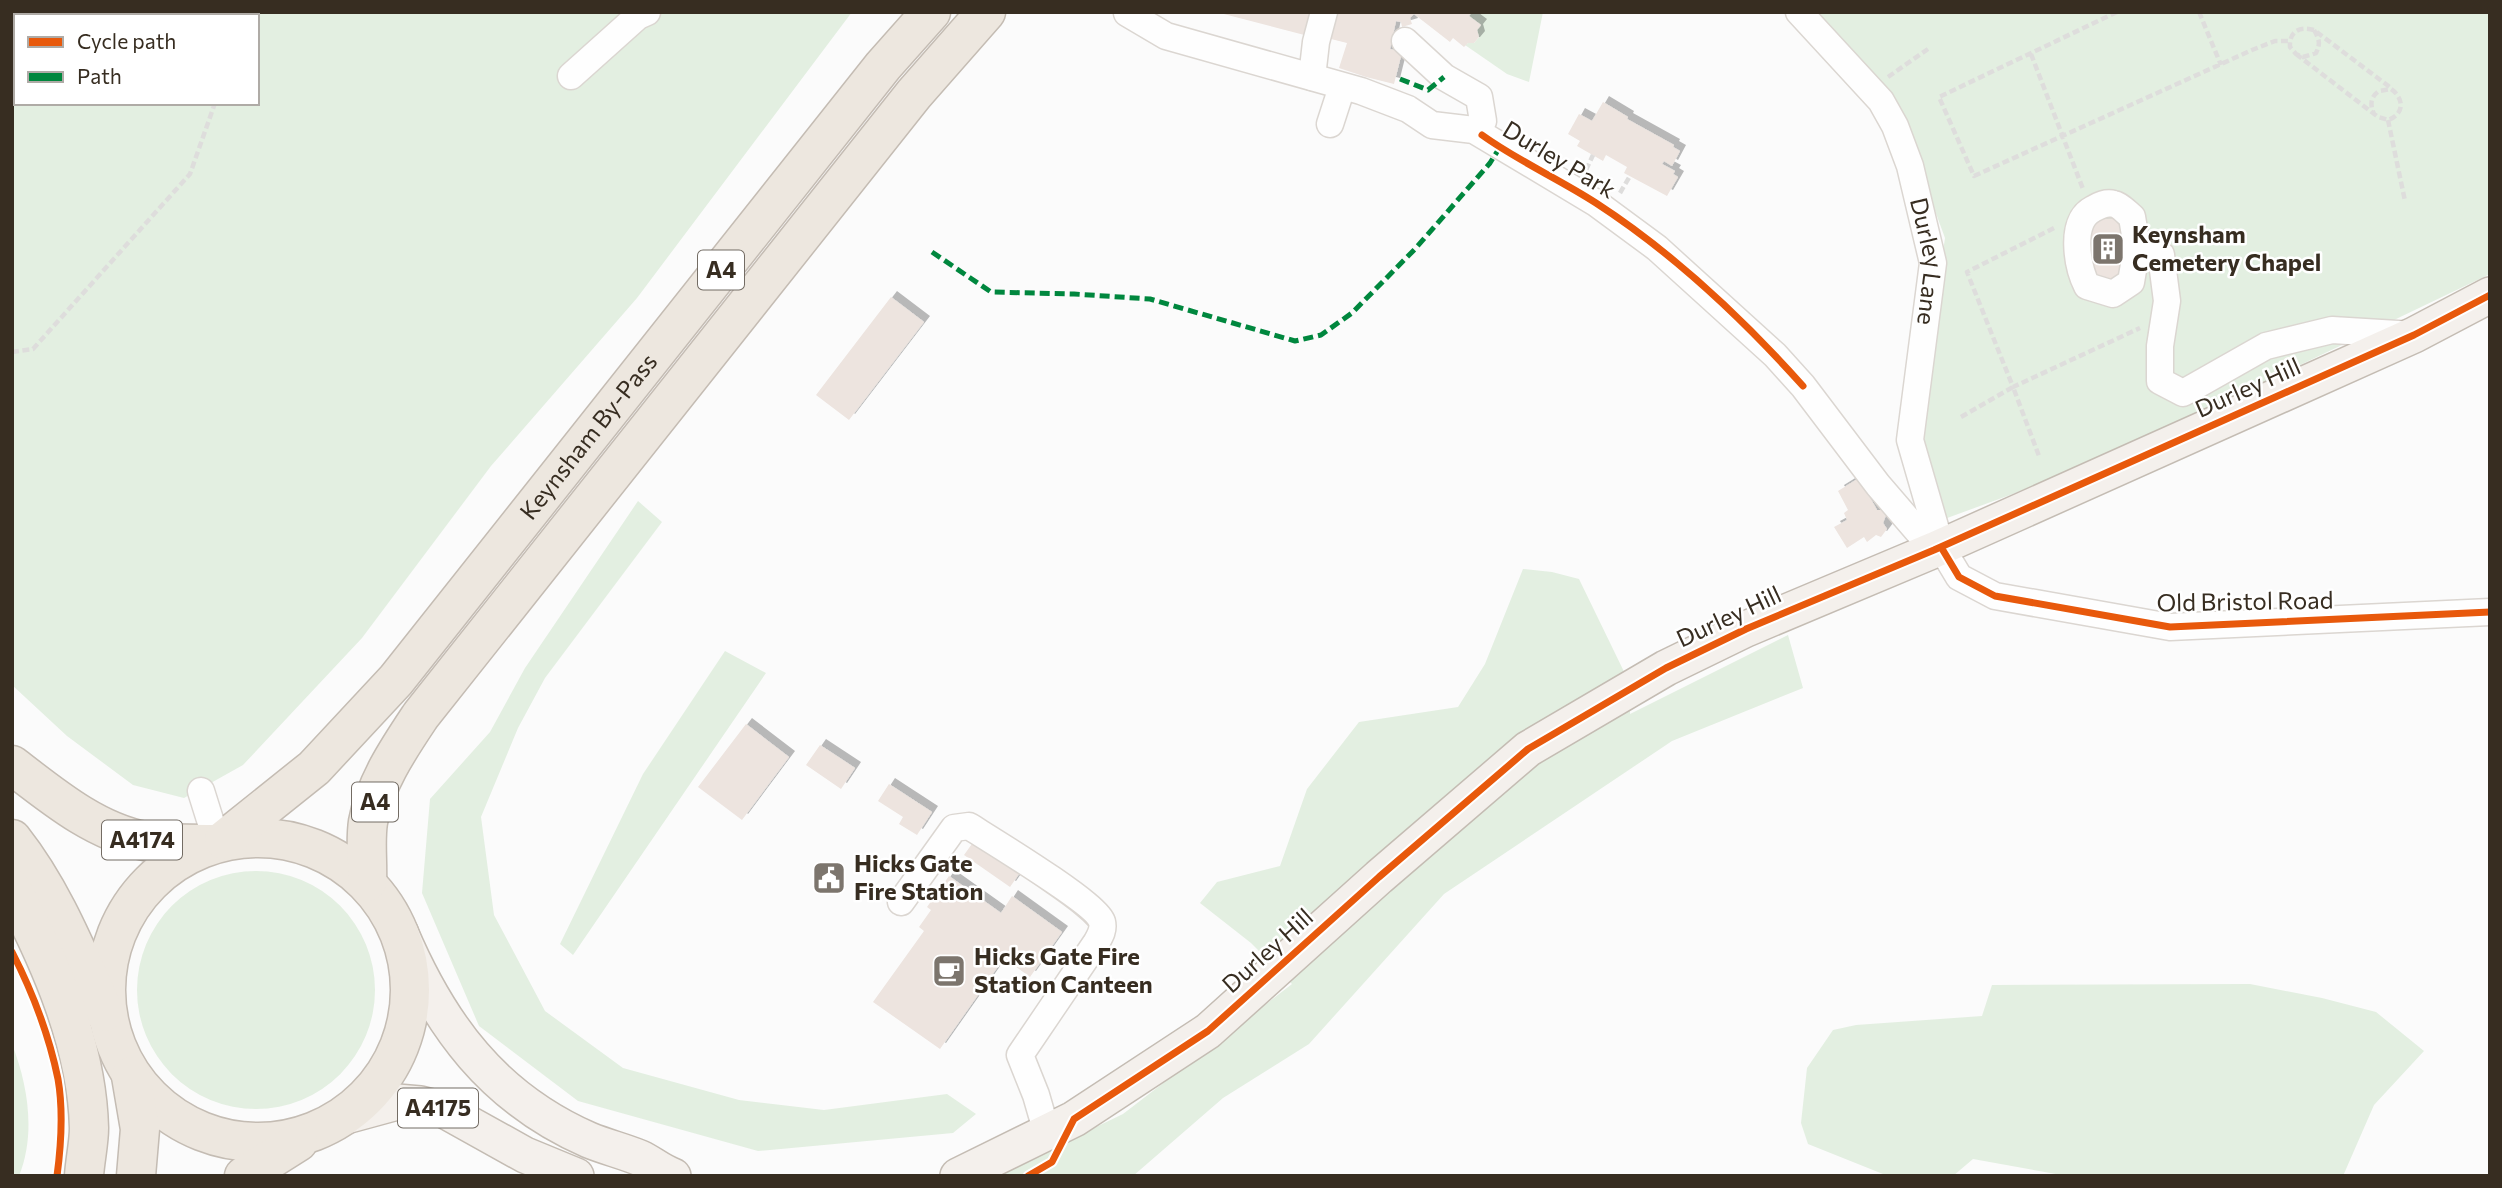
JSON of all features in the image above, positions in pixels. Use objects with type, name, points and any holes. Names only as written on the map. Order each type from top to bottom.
[{"type":"highway","name":"Keynsham By-Pass","points":[[217,842],[314,768],[396,680],[883,66],[931,12]]},
{"type":"highway","name":"Keynsham By-Pass","points":[[368,882],[368,822],[398,748],[421,715],[914,94],[986,12]]},
{"type":"highway","name":"A4174","points":[[12,765],[78,814],[120,834],[145,841],[217,842]]},
{"type":"highway","points":[[108,1021],[111,953],[121,924],[135,902],[181,859],[217,842],[248,837],[277,837],[326,852],[368,882],[386,906],[400,932],[410,979],[409,1012],[398,1052],[383,1078],[328,1125],[244,1176]]},
{"type":"highway","points":[[12,839],[33,865],[54,902],[108,1021],[116,1048],[131,1076],[151,1099],[170,1115],[210,1135],[235,1141],[259,1143],[286,1140],[328,1125]]},
{"type":"highway","points":[[12,889],[56,978],[85,1078],[89,1129],[84,1176]]},
{"type":"highway","points":[[131,1076],[140,1129],[136,1176]]},
{"type":"main road","name":"Durley Hill","points":[[958,1176],[1060,1126],[1208,1031],[1378,877],[1528,748],[1678,662],[1746,629],[1937,549],[2414,335],[2490,295]]},
{"type":"main road","name":"A4175","points":[[400,932],[420,979],[448,1023],[490,1075],[546,1117],[589,1140],[642,1159],[673,1176]]},
{"type":"main road","name":"A4175","points":[[328,1125],[397,1102],[420,1104],[444,1110],[525,1155],[576,1176]]},
{"type":"street","points":[[571,76],[638,16],[647,12]]},
{"type":"street","points":[[1312,77],[1324,12]]},
{"type":"street","name":"Durley Lane","points":[[1799,12],[1881,101],[1895,126],[1910,166],[1933,263],[1910,440],[1937,549]]},
{"type":"street","points":[[1128,13],[1166,36],[1361,91],[1408,109],[1432,125],[1478,133],[1483,121],[1479,97],[1444,77],[1405,41]]},
{"type":"street","points":[[1330,124],[1342,87]]},
{"type":"street","name":"Durley Park","points":[[1478,133],[1596,203],[1657,248],[1776,355],[1803,386],[1878,485],[1937,549]]},
{"type":"street","points":[[2102,204],[2115,204],[2132,217],[2137,247],[2131,282],[2113,294],[2087,286],[2079,269],[2078,230],[2089,211],[2102,204]]},
{"type":"street","points":[[2137,247],[2161,255],[2167,301],[2160,346],[2160,381],[2183,393],[2266,346],[2332,330],[2414,335]]},
{"type":"street","name":"Old Bristol Road","points":[[1937,549],[1959,577],[1995,596],[2170,627],[2490,612]]},
{"type":"street","points":[[201,791],[217,842]]},
{"type":"street","points":[[901,902],[954,828],[969,826],[1074,895],[1102,920],[1102,932],[1096,943],[1020,1055],[1036,1096],[1060,1126]]},
{"type":"path","points":[[2117,12],[1939,97],[1974,176],[2275,41],[2290,41]]},
{"type":"path","points":[[2199,12],[2221,65]]},
{"type":"path","points":[[2305,27],[2314,30],[2394,91],[2402,106],[2399,113],[2388,120],[2378,117],[2296,54],[2290,47],[2290,41],[2296,30],[2305,27]]},
{"type":"path","points":[[2296,54],[2303,57],[2316,53],[2320,40],[2314,30]]},
{"type":"path","points":[[1871,91],[1928,49]]},
{"type":"path","points":[[2031,54],[2089,211],[1967,272],[2039,456]]},
{"type":"path","points":[[2374,114],[2371,107],[2374,94],[2383,89],[2394,91]]},
{"type":"path","points":[[12,352],[33,349],[190,174],[214,105]]},
{"type":"path","points":[[2388,120],[2405,201]]},
{"type":"path","points":[[1961,417],[2013,387],[2165,316]]},
{"type":"green space","points":[[852,12],[637,298],[491,466],[362,638],[243,765],[184,798],[133,785],[67,736],[12,685],[12,50],[14,49],[14,105],[259,105],[259,14],[80,14]]},
{"type":"green space","points":[[1472,12],[1543,12],[1529,82],[1507,74],[1465,45],[1474,43],[1479,37],[1477,30],[1481,25],[1469,16]]},
{"type":"green space","points":[[1810,12],[2490,12],[2490,274],[2144,440],[1939,521],[1923,454],[1927,358],[1945,238],[1930,197]]},
{"type":"green space","points":[[638,501],[662,522],[545,678],[518,728],[481,817],[494,915],[545,1011],[623,1068],[739,1100],[824,1110],[947,1094],[976,1114],[953,1133],[758,1151],[578,1101],[479,1026],[422,893],[430,799],[490,732],[525,668]]},
{"type":"green space","points":[[1523,569],[1552,572],[1579,579],[1630,684],[1630,714],[1788,635],[1803,688],[1672,741],[1444,894],[1309,1044],[1223,1098],[1133,1176],[994,1176],[1123,1114],[1292,984],[1251,943],[1200,903],[1217,882],[1280,866],[1307,789],[1359,722],[1458,707],[1485,664]]},
{"type":"green space","points":[[725,651],[766,673],[573,955],[560,944],[643,774]]},
{"type":"green space","points":[[256,871],[301,880],[322,891],[340,906],[355,924],[366,945],[375,990],[366,1035],[355,1056],[340,1074],[322,1089],[301,1100],[256,1109],[211,1100],[190,1089],[172,1074],[157,1056],[146,1035],[137,990],[146,945],[157,924],[172,906],[190,891],[211,880]]},
{"type":"green space","points":[[2250,984],[2376,1012],[2424,1051],[2374,1105],[2343,1176],[2067,1176],[1973,1159],[1953,1176],[1888,1176],[1808,1144],[1801,1123],[1807,1068],[1833,1030],[1856,1025],[1982,1016],[1992,985]]},
{"type":"green space","points":[[12,1044],[22,1076],[28,1110],[27,1143],[19,1176],[12,1176]]},
{"type":"building","points":[[1216,12],[1318,12],[1312,37]]},
{"type":"building","points":[[1337,12],[1472,12],[1469,16],[1481,25],[1477,30],[1479,37],[1474,43],[1468,43],[1464,47],[1453,38],[1450,42],[1414,14],[1410,18],[1412,24],[1402,27],[1401,22],[1396,21],[1390,49],[1402,52],[1394,84],[1339,68],[1347,43],[1331,39],[1333,29],[1325,27],[1335,21]]},
{"type":"building","points":[[1603,102],[1680,151],[1672,166],[1664,161],[1662,164],[1675,171],[1673,174],[1678,177],[1667,196],[1624,173],[1627,167],[1606,155],[1603,161],[1577,146],[1580,141],[1568,134],[1579,114],[1592,121]]},
{"type":"building","name":"Keynsham Cemetery Chapel","points":[[2124,218],[2126,278],[2093,279],[2091,219]]},
{"type":"building","points":[[891,297],[924,322],[849,420],[816,395]]},
{"type":"building","points":[[1859,478],[1877,510],[1884,510],[1886,515],[1883,523],[1887,529],[1881,537],[1876,535],[1867,542],[1864,537],[1847,548],[1834,527],[1847,520],[1844,513],[1848,510],[1838,491]]},
{"type":"building","points":[[746,724],[789,757],[742,820],[698,787]]},
{"type":"building","points":[[820,745],[855,768],[841,789],[806,765]]},
{"type":"building","points":[[889,784],[932,812],[917,835],[899,824],[903,817],[878,801]]},
{"type":"building","points":[[974,841],[1019,874],[1010,887],[964,855]]},
{"type":"building","points":[[949,876],[1001,913],[1012,896],[1062,932],[1030,977],[1004,958],[940,1049],[873,1002],[924,931],[919,927],[931,910],[927,907]]},
{"type":"railway","points":[[26,14],[29,12]]},
{"type":"marked path","points":[[1400,79],[1428,90],[1444,77]]},
{"type":"marked path","points":[[932,252],[991,292],[1150,299],[1295,341],[1321,335],[1352,313],[1415,249],[1490,163],[1500,147]]},
{"type":"cycle path","points":[[1482,135],[1596,203],[1652,243],[1706,288],[1803,386]]},
{"type":"cycle path","points":[[1028,1176],[1052,1162],[1074,1119],[1208,1031],[1379,877],[1528,749],[1666,668],[1746,629],[1934,550],[2414,335],[2490,295]]},
{"type":"cycle path","points":[[1941,547],[1959,577],[1995,596],[2170,627],[2490,612]]},
{"type":"cycle path","points":[[12,952],[39,1014],[58,1079],[61,1127],[57,1176]]},
{"type":"place","name":"Keynsham Cemetery Chapel","points":[[2108,249]]},
{"type":"place","name":"Hicks Gate Fire Station","points":[[829,878]]},
{"type":"place","name":"Hicks Gate Fire Station Canteen","points":[[949,971]]}]
